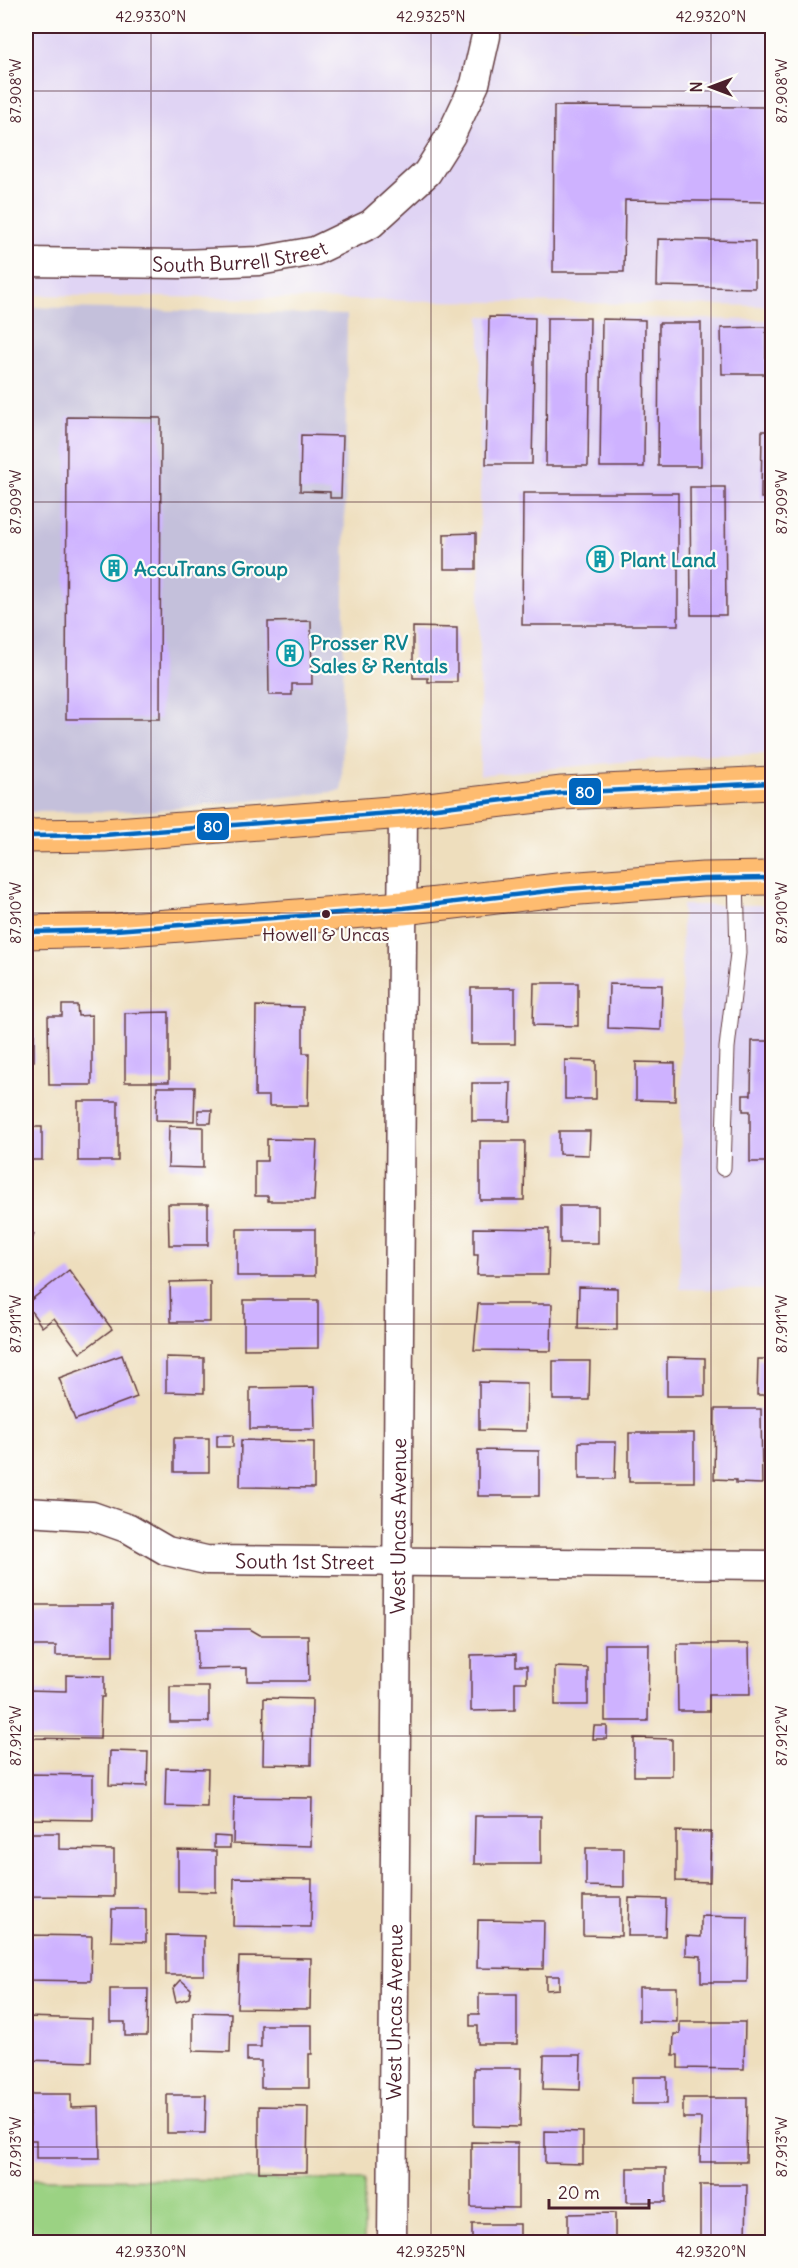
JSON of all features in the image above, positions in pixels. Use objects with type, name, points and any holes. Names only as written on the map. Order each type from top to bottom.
[{"type":"main road","points":[[26,836],[104,835],[402,812],[562,793],[772,783]]},
{"type":"main road","points":[[26,932],[115,930],[402,908],[566,889],[772,878]]},
{"type":"street","name":"South Burrell Street","points":[[26,262],[181,264],[259,261],[315,250],[371,224],[427,173],[451,135],[475,84],[486,36],[486,26]]},
{"type":"street","name":"West Uncas Avenue","points":[[392,2242],[402,812]]},
{"type":"street","name":"South 1st Street","points":[[26,1512],[92,1516],[129,1529],[167,1551],[206,1560],[772,1565]]},
{"type":"lane","points":[[723,1168],[727,1048],[738,953],[736,879]]},
{"type":"shaded area","points":[[26,26],[772,26],[772,306],[26,295]]},
{"type":"shaded area","points":[[26,307],[347,315],[342,791],[148,811],[26,812]]},
{"type":"shaded area","points":[[480,316],[772,320],[772,754],[697,755],[480,775]]},
{"type":"shaded area","points":[[682,905],[772,905],[772,1290],[680,1289]]},
{"type":"green space","points":[[26,2179],[364,2180],[364,2242],[26,2242]]},
{"type":"building","points":[[554,106],[772,107],[772,202],[625,200],[624,272],[553,272]]},
{"type":"building","points":[[658,239],[755,241],[755,288],[657,286]]},
{"type":"building","points":[[489,317],[535,318],[532,464],[486,464]]},
{"type":"building","points":[[547,318],[590,318],[588,466],[546,466]]},
{"type":"building","points":[[602,319],[645,320],[644,467],[600,467]]},
{"type":"building","points":[[659,323],[701,323],[701,466],[658,466]]},
{"type":"building","points":[[766,327],[766,374],[722,374],[721,328]]},
{"type":"building","name":"AccuTrans Group","points":[[67,417],[161,418],[160,719],[66,719]]},
{"type":"building","points":[[762,431],[772,431],[772,498],[761,498]]},
{"type":"building","points":[[301,435],[343,436],[341,498],[330,498],[330,492],[300,491]]},
{"type":"building","points":[[690,487],[725,487],[726,615],[691,615]]},
{"type":"building","name":"Plant Land","points":[[523,493],[678,493],[678,625],[522,625]]},
{"type":"building","points":[[476,533],[476,569],[444,569],[444,534]]},
{"type":"building","name":"Prosser RV Sales & Rentals","points":[[311,621],[312,684],[292,684],[292,695],[269,695],[268,622]]},
{"type":"building","points":[[413,627],[457,628],[457,682],[428,682],[428,678],[413,678]]},
{"type":"building","points":[[534,983],[578,983],[578,1026],[533,1025]]},
{"type":"building","points":[[609,984],[662,985],[661,1030],[608,1028]]},
{"type":"building","points":[[471,988],[515,988],[515,1044],[471,1044]]},
{"type":"building","points":[[62,1005],[77,1005],[78,1016],[92,1015],[92,1085],[49,1085],[48,1016],[62,1016]]},
{"type":"building","points":[[256,1006],[303,1007],[303,1053],[309,1053],[308,1106],[269,1106],[269,1096],[255,1096]]},
{"type":"building","points":[[169,1012],[169,1082],[125,1082],[125,1013]]},
{"type":"building","points":[[34,1013],[34,1061],[26,1061],[26,1014]]},
{"type":"building","points":[[752,1041],[772,1041],[772,1162],[750,1162],[750,1111],[743,1111],[743,1095],[751,1095]]},
{"type":"building","points":[[565,1060],[596,1061],[596,1099],[565,1099]]},
{"type":"building","points":[[636,1062],[675,1063],[675,1101],[636,1100]]},
{"type":"building","points":[[472,1083],[511,1083],[510,1121],[472,1121]]},
{"type":"building","points":[[157,1087],[195,1087],[194,1121],[156,1120]]},
{"type":"building","points":[[78,1101],[118,1101],[118,1161],[78,1161]]},
{"type":"building","points":[[198,1110],[212,1110],[211,1123],[198,1123]]},
{"type":"building","points":[[169,1126],[203,1127],[203,1168],[168,1167]]},
{"type":"building","points":[[26,1127],[42,1127],[42,1160],[26,1160]]},
{"type":"building","points":[[559,1131],[590,1131],[589,1155],[559,1154]]},
{"type":"building","points":[[267,1139],[317,1140],[314,1201],[268,1201],[268,1196],[255,1196],[255,1161],[267,1161]]},
{"type":"building","points":[[480,1141],[525,1141],[524,1200],[480,1200]]},
{"type":"building","points":[[168,1204],[208,1204],[208,1245],[169,1245]]},
{"type":"building","points":[[560,1206],[598,1206],[598,1243],[560,1243]]},
{"type":"building","points":[[474,1228],[549,1229],[548,1275],[477,1275],[478,1255],[474,1255]]},
{"type":"building","points":[[237,1229],[315,1229],[315,1276],[237,1276]]},
{"type":"building","points":[[26,1231],[34,1234],[26,1257]]},
{"type":"building","points":[[69,1270],[112,1329],[80,1353],[54,1318],[42,1327],[26,1304]]},
{"type":"building","points":[[210,1281],[210,1322],[171,1322],[170,1282]]},
{"type":"building","points":[[579,1287],[617,1288],[617,1330],[578,1329]]},
{"type":"building","points":[[244,1300],[318,1300],[318,1348],[244,1349]]},
{"type":"building","points":[[478,1304],[552,1304],[551,1351],[474,1350]]},
{"type":"building","points":[[122,1355],[137,1397],[75,1420],[59,1378]]},
{"type":"building","points":[[166,1357],[204,1358],[204,1393],[166,1392]]},
{"type":"building","points":[[667,1357],[705,1358],[705,1396],[667,1396]]},
{"type":"building","points":[[758,1359],[772,1359],[772,1395],[757,1395]]},
{"type":"building","points":[[553,1361],[590,1361],[589,1400],[553,1400]]},
{"type":"building","points":[[479,1382],[527,1383],[526,1431],[479,1430]]},
{"type":"building","points":[[314,1387],[315,1429],[250,1429],[250,1388]]},
{"type":"building","points":[[715,1409],[761,1409],[762,1484],[714,1479]]},
{"type":"building","points":[[629,1433],[694,1433],[694,1482],[629,1482]]},
{"type":"building","points":[[217,1435],[233,1435],[233,1447],[217,1447]]},
{"type":"building","points":[[174,1438],[209,1438],[209,1472],[174,1472]]},
{"type":"building","points":[[241,1440],[314,1442],[314,1488],[240,1487]]},
{"type":"building","points":[[579,1442],[616,1442],[615,1479],[579,1479]]},
{"type":"building","points":[[478,1450],[539,1451],[539,1496],[478,1496]]},
{"type":"building","points":[[26,1605],[113,1605],[113,1656],[56,1656],[56,1646],[26,1646]]},
{"type":"building","points":[[196,1629],[250,1629],[260,1635],[308,1635],[309,1681],[247,1681],[247,1668],[197,1669]]},
{"type":"building","points":[[605,1644],[649,1644],[648,1721],[605,1721]]},
{"type":"building","points":[[677,1644],[749,1644],[750,1695],[709,1695],[709,1711],[678,1711]]},
{"type":"building","points":[[516,1654],[516,1666],[527,1666],[527,1682],[515,1682],[515,1710],[471,1711],[471,1655]]},
{"type":"building","points":[[555,1667],[588,1668],[588,1705],[555,1705]]},
{"type":"building","points":[[66,1675],[104,1676],[100,1739],[26,1738],[26,1690],[66,1691]]},
{"type":"building","points":[[170,1687],[209,1687],[209,1722],[170,1722]]},
{"type":"building","points":[[264,1698],[312,1699],[311,1765],[263,1764]]},
{"type":"building","points":[[594,1726],[607,1726],[607,1739],[593,1739]]},
{"type":"building","points":[[634,1738],[672,1739],[672,1776],[634,1776]]},
{"type":"building","points":[[110,1751],[148,1752],[147,1786],[109,1785]]},
{"type":"building","points":[[166,1768],[208,1769],[207,1807],[165,1806]]},
{"type":"building","points":[[26,1774],[93,1775],[93,1820],[26,1819]]},
{"type":"building","points":[[234,1797],[312,1798],[311,1846],[233,1844]]},
{"type":"building","points":[[475,1816],[541,1816],[541,1864],[474,1864]]},
{"type":"building","points":[[676,1831],[711,1832],[710,1882],[676,1881]]},
{"type":"building","points":[[26,1833],[59,1833],[59,1849],[114,1850],[114,1897],[26,1896]]},
{"type":"building","points":[[214,1836],[230,1837],[230,1848],[214,1848]]},
{"type":"building","points":[[586,1848],[624,1848],[624,1887],[586,1886]]},
{"type":"building","points":[[178,1850],[216,1851],[216,1892],[178,1891]]},
{"type":"building","points":[[234,1878],[312,1879],[311,1927],[233,1926]]},
{"type":"building","points":[[583,1897],[621,1897],[621,1936],[583,1935]]},
{"type":"building","points":[[629,1898],[666,1899],[665,1936],[628,1936]]},
{"type":"building","points":[[112,1909],[146,1909],[146,1942],[111,1941]]},
{"type":"building","points":[[701,1916],[748,1917],[747,1982],[701,1982],[701,1956],[686,1955],[686,1936],[701,1937]]},
{"type":"building","points":[[478,1920],[544,1921],[543,1969],[477,1968]]},
{"type":"building","points":[[26,1935],[92,1936],[91,1981],[26,1980]]},
{"type":"building","points":[[166,1935],[204,1936],[204,1975],[166,1975]]},
{"type":"building","points":[[239,1957],[311,1958],[310,2009],[237,2008]]},
{"type":"building","points":[[546,1976],[559,1976],[559,1989],[546,1990]]},
{"type":"building","points":[[181,1980],[191,1989],[189,1998],[176,2002],[173,1989]]},
{"type":"building","points":[[639,1987],[677,1987],[677,2022],[639,2021]]},
{"type":"building","points":[[110,1989],[148,1989],[147,2036],[125,2036],[125,2022],[110,2022]]},
{"type":"building","points":[[479,1994],[517,1994],[517,2044],[478,2044],[478,2026],[470,2026],[470,2014],[479,2014]]},
{"type":"building","points":[[193,2012],[231,2013],[230,2052],[193,2051]]},
{"type":"building","points":[[26,2017],[92,2019],[91,2062],[26,2060]]},
{"type":"building","points":[[680,2022],[745,2022],[744,2069],[678,2068],[678,2055],[673,2055],[674,2034],[680,2034]]},
{"type":"building","points":[[261,2025],[312,2025],[309,2088],[261,2088],[261,2061],[247,2061],[247,2047],[261,2047]]},
{"type":"building","points":[[544,2055],[581,2055],[580,2090],[543,2089]]},
{"type":"building","points":[[474,2068],[521,2068],[520,2127],[474,2126]]},
{"type":"building","points":[[632,2077],[667,2077],[667,2104],[632,2104]]},
{"type":"building","points":[[29,2094],[71,2094],[71,2108],[99,2107],[100,2158],[36,2158],[36,2140],[30,2140]]},
{"type":"building","points":[[167,2095],[206,2095],[205,2133],[167,2133]]},
{"type":"building","points":[[683,2098],[747,2098],[746,2162],[700,2162],[701,2118],[683,2118]]},
{"type":"building","points":[[259,2106],[308,2107],[307,2172],[259,2172]]},
{"type":"building","points":[[545,2131],[583,2132],[583,2164],[545,2163]]},
{"type":"building","points":[[471,2142],[518,2143],[518,2208],[471,2207]]},
{"type":"building","points":[[627,2168],[666,2168],[666,2202],[627,2202]]},
{"type":"building","points":[[700,2185],[747,2185],[746,2242],[700,2242]]},
{"type":"building","points":[[615,2213],[615,2242],[568,2242],[568,2214]]},
{"type":"building","points":[[472,2224],[520,2224],[520,2242],[472,2242]]},
{"type":"transit line","name":"80","points":[[26,836],[104,835],[403,812],[562,793],[772,783]]},
{"type":"transit line","name":"80","points":[[26,932],[115,930],[403,908],[566,889],[703,879],[772,878]]},
{"type":"place","name":"Plant Land","points":[[600,559]]},
{"type":"place","name":"AccuTrans Group","points":[[114,568]]},
{"type":"place","name":"Prosser RV Sales & Rentals","points":[[290,653]]},
{"type":"place","name":"Howell & Uncas","points":[[326,914]]}]
